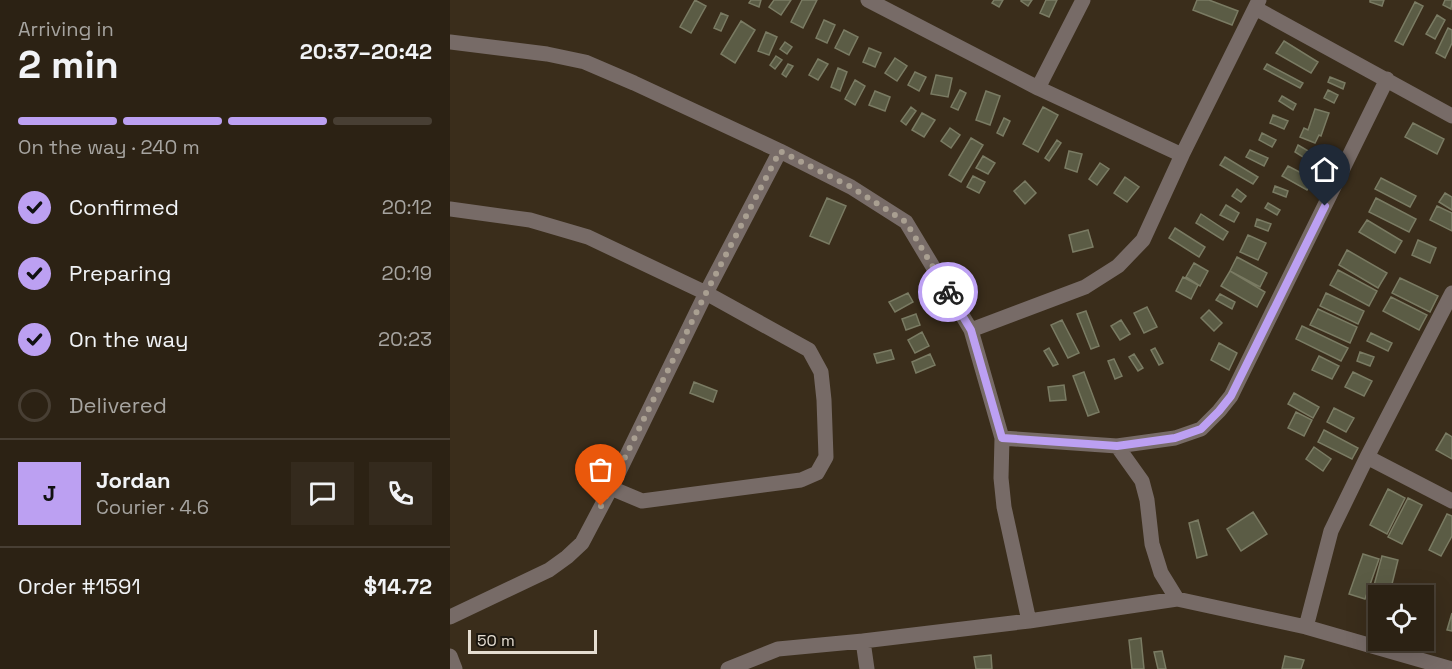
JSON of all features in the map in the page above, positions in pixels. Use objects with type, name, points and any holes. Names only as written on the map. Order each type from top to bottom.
[{"type":"street","points":[[868,0],[1038,88],[1182,155]]},
{"type":"street","points":[[1038,88],[1083,0]]},
{"type":"street","points":[[971,330],[1085,287],[1118,266],[1143,240],[1182,155],[1257,4],[1452,116]]},
{"type":"street","points":[[450,42],[547,54],[585,62],[780,151],[851,187],[906,222],[971,330],[1002,438],[1001,478],[1004,507],[1029,621]]},
{"type":"street","points":[[1002,438],[1117,446],[1175,438],[1201,429],[1231,396],[1387,79]]},
{"type":"street","points":[[450,617],[549,570],[582,543],[706,293],[780,151]]},
{"type":"street","points":[[450,208],[530,220],[588,237],[706,293],[809,350],[821,372],[824,400],[826,457],[817,473],[801,480],[783,483],[642,501],[611,488]]},
{"type":"street","points":[[1306,627],[1331,531],[1452,292]]},
{"type":"street","points":[[1117,446],[1142,481],[1147,500],[1152,544],[1161,573],[1177,599]]},
{"type":"street","points":[[1367,457],[1452,501]]},
{"type":"street","points":[[728,669],[778,649],[1029,621],[1177,599],[1306,627],[1452,669]]},
{"type":"street","points":[[863,641],[867,669]]},
{"type":"street","points":[[450,657],[455,669]]},
{"type":"building","points":[[695,0],[706,6],[691,33],[680,27]]},
{"type":"building","points":[[751,0],[761,0],[759,7],[749,3]]},
{"type":"building","points":[[774,0],[791,0],[781,15],[769,7]]},
{"type":"building","points":[[802,0],[817,0],[803,28],[791,22]]},
{"type":"building","points":[[994,0],[1003,0],[999,7],[992,3]]},
{"type":"building","points":[[1021,0],[1032,0],[1028,6]]},
{"type":"building","points":[[1046,0],[1057,0],[1049,17],[1040,13]]},
{"type":"building","points":[[1197,0],[1209,0],[1238,11],[1232,25],[1193,10]]},
{"type":"building","points":[[1370,0],[1384,0],[1382,6]]},
{"type":"building","points":[[1445,0],[1452,0],[1451,9],[1443,5]]},
{"type":"building","points":[[1415,2],[1423,6],[1403,45],[1395,41]]},
{"type":"building","points":[[721,13],[728,16],[721,31],[714,28]]},
{"type":"building","points":[[1437,15],[1445,20],[1435,39],[1426,34]]},
{"type":"building","points":[[824,20],[835,25],[827,43],[816,38]]},
{"type":"building","points":[[741,21],[755,30],[735,63],[721,54]]},
{"type":"building","points":[[1448,28],[1452,30],[1452,43],[1445,58],[1436,53]]},
{"type":"building","points":[[844,30],[858,37],[849,55],[835,48]]},
{"type":"building","points":[[766,32],[777,37],[769,55],[758,51]]},
{"type":"building","points":[[1284,41],[1318,62],[1311,73],[1276,53]]},
{"type":"building","points":[[785,42],[792,47],[787,54],[780,49]]},
{"type":"building","points":[[869,48],[881,53],[875,67],[863,62]]},
{"type":"building","points":[[776,56],[782,60],[775,69],[770,65]]},
{"type":"building","points":[[895,58],[907,66],[897,81],[885,73]]},
{"type":"building","points":[[818,59],[828,64],[818,80],[809,75]]},
{"type":"building","points":[[788,64],[793,66],[786,77],[782,74]]},
{"type":"building","points":[[1267,64],[1303,83],[1300,88],[1264,69]]},
{"type":"building","points":[[838,68],[847,72],[840,91],[831,87]]},
{"type":"building","points":[[915,72],[926,77],[919,91],[908,85]]},
{"type":"building","points":[[936,75],[952,78],[948,97],[931,94]]},
{"type":"building","points":[[1330,77],[1345,83],[1343,89],[1328,82]]},
{"type":"building","points":[[855,80],[865,86],[855,105],[845,99]]},
{"type":"building","points":[[960,90],[966,93],[958,110],[951,107]]},
{"type":"building","points":[[1328,90],[1338,95],[1334,103],[1324,98]]},
{"type":"building","points":[[875,91],[890,97],[885,111],[869,105]]},
{"type":"building","points":[[986,91],[1000,96],[990,125],[976,120]]},
{"type":"building","points":[[1282,96],[1296,104],[1293,110],[1279,101]]},
{"type":"building","points":[[911,107],[916,111],[906,125],[901,121]]},
{"type":"building","points":[[1043,107],[1058,115],[1038,152],[1023,144]]},
{"type":"building","points":[[1315,109],[1329,113],[1321,136],[1319,135],[1315,143],[1300,137],[1304,128],[1308,130]]},
{"type":"building","points":[[922,113],[935,120],[924,137],[912,130]]},
{"type":"building","points":[[1273,115],[1288,121],[1284,129],[1270,123]]},
{"type":"building","points":[[1004,118],[1010,121],[1003,136],[997,133]]},
{"type":"building","points":[[1413,123],[1444,139],[1437,154],[1405,137]]},
{"type":"building","points":[[950,128],[960,135],[951,148],[941,141]]},
{"type":"building","points":[[1262,133],[1276,140],[1272,147],[1259,140]]},
{"type":"building","points":[[971,138],[983,145],[961,182],[949,175]]},
{"type":"building","points":[[1057,140],[1061,143],[1049,161],[1045,158]]},
{"type":"building","points":[[1298,145],[1310,152],[1306,159],[1295,152]]},
{"type":"building","points":[[1250,150],[1268,158],[1264,166],[1246,157]]},
{"type":"building","points":[[1069,151],[1082,154],[1077,172],[1065,168]]},
{"type":"building","points":[[983,156],[995,163],[988,174],[976,168]]},
{"type":"building","points":[[1225,157],[1258,177],[1253,184],[1220,165]]},
{"type":"building","points":[[1100,163],[1109,169],[1097,185],[1089,179]]},
{"type":"building","points":[[1288,166],[1313,179],[1307,190],[1282,176]]},
{"type":"building","points":[[973,176],[985,182],[979,193],[967,187]]},
{"type":"building","points":[[1125,177],[1139,187],[1127,202],[1114,193]]},
{"type":"building","points":[[1381,178],[1416,196],[1410,207],[1375,189]]},
{"type":"building","points":[[1025,181],[1036,193],[1025,204],[1014,191]]},
{"type":"building","points":[[1275,186],[1288,191],[1286,197],[1273,192]]},
{"type":"building","points":[[1237,189],[1246,196],[1241,202],[1232,196]]},
{"type":"building","points":[[1445,193],[1452,197],[1452,210],[1439,202]]},
{"type":"building","points":[[827,198],[846,206],[829,244],[810,236]]},
{"type":"building","points":[[1376,198],[1416,219],[1409,232],[1369,212]]},
{"type":"building","points":[[1268,203],[1280,210],[1277,215],[1265,208]]},
{"type":"building","points":[[1226,205],[1239,213],[1234,222],[1220,215]]},
{"type":"building","points":[[1437,206],[1452,213],[1452,231],[1430,220]]},
{"type":"building","points":[[1201,214],[1228,232],[1223,240],[1196,223]]},
{"type":"building","points":[[1257,219],[1271,224],[1268,231],[1255,226]]},
{"type":"building","points":[[1367,220],[1402,241],[1395,253],[1359,232]]},
{"type":"building","points":[[1175,228],[1205,247],[1199,257],[1169,238]]},
{"type":"building","points":[[1088,230],[1093,247],[1073,252],[1069,235]]},
{"type":"building","points":[[1248,235],[1266,243],[1258,260],[1240,252]]},
{"type":"building","points":[[1418,240],[1436,248],[1430,263],[1412,255]]},
{"type":"building","points":[[1347,250],[1387,273],[1378,288],[1339,265]]},
{"type":"building","points":[[1237,257],[1267,273],[1260,287],[1230,271]]},
{"type":"building","points":[[1194,263],[1208,271],[1200,286],[1186,277]]},
{"type":"building","points":[[1338,270],[1377,291],[1369,306],[1330,285]]},
{"type":"building","points":[[1230,271],[1265,292],[1257,307],[1221,286]]},
{"type":"building","points":[[1183,277],[1198,285],[1191,299],[1176,291]]},
{"type":"building","points":[[1400,278],[1438,296],[1430,312],[1392,293]]},
{"type":"building","points":[[908,293],[913,302],[895,312],[889,302]]},
{"type":"building","points":[[1326,293],[1364,311],[1358,324],[1320,306]]},
{"type":"building","points":[[1220,294],[1235,302],[1232,309],[1216,300]]},
{"type":"building","points":[[1391,297],[1427,315],[1419,330],[1383,311]]},
{"type":"building","points":[[1147,307],[1157,327],[1144,333],[1134,313]]},
{"type":"building","points":[[1318,309],[1357,327],[1350,343],[1310,325]]},
{"type":"building","points":[[1209,310],[1222,323],[1214,331],[1201,318]]},
{"type":"building","points":[[1086,311],[1099,346],[1091,349],[1077,314]]},
{"type":"building","points":[[916,314],[920,325],[906,330],[902,319]]},
{"type":"building","points":[[1062,320],[1079,353],[1068,358],[1051,325]]},
{"type":"building","points":[[1121,320],[1130,334],[1120,340],[1111,326]]},
{"type":"building","points":[[1302,326],[1348,348],[1341,361],[1296,339]]},
{"type":"building","points":[[922,332],[929,346],[915,353],[908,340]]},
{"type":"building","points":[[1371,333],[1392,343],[1388,351],[1367,341]]},
{"type":"building","points":[[1219,343],[1237,353],[1229,370],[1211,360]]},
{"type":"building","points":[[1049,348],[1058,364],[1053,366],[1044,351]]},
{"type":"building","points":[[1155,348],[1163,363],[1159,365],[1151,350]]},
{"type":"building","points":[[891,350],[894,359],[877,363],[874,354]]},
{"type":"building","points":[[1360,352],[1374,357],[1370,366],[1357,361]]},
{"type":"building","points":[[930,354],[935,365],[916,373],[912,362]]},
{"type":"building","points":[[1134,354],[1143,368],[1138,371],[1129,357]]},
{"type":"building","points":[[1319,356],[1339,366],[1332,379],[1312,370]]},
{"type":"building","points":[[1114,359],[1122,376],[1115,379],[1108,361]]},
{"type":"building","points":[[1084,372],[1099,412],[1088,416],[1073,376]]},
{"type":"building","points":[[1353,372],[1372,381],[1364,396],[1345,387]]},
{"type":"building","points":[[694,382],[717,391],[713,402],[690,393]]},
{"type":"building","points":[[1064,385],[1066,400],[1050,401],[1048,387]]},
{"type":"building","points":[[1294,393],[1319,407],[1313,418],[1288,404]]},
{"type":"building","points":[[1334,408],[1354,418],[1346,432],[1327,422]]},
{"type":"building","points":[[1296,412],[1312,420],[1304,436],[1288,428]]},
{"type":"building","points":[[1324,430],[1358,448],[1352,459],[1318,442]]},
{"type":"building","points":[[1446,433],[1452,437],[1452,459],[1436,450]]},
{"type":"building","points":[[1314,447],[1331,459],[1323,471],[1306,459]]},
{"type":"building","points":[[1388,489],[1405,498],[1387,534],[1370,525]]},
{"type":"building","points":[[1408,498],[1422,505],[1402,544],[1388,537]]},
{"type":"building","points":[[1253,512],[1267,534],[1241,551],[1227,529]]},
{"type":"building","points":[[1447,514],[1452,516],[1452,536],[1441,556],[1429,550]]},
{"type":"building","points":[[1198,520],[1207,555],[1197,558],[1189,523]]},
{"type":"building","points":[[1363,554],[1379,559],[1365,599],[1349,594]]},
{"type":"building","points":[[1382,556],[1398,560],[1392,585],[1374,585]]},
{"type":"building","points":[[1452,613],[1452,631],[1447,630]]},
{"type":"building","points":[[1141,638],[1144,669],[1132,669],[1129,640]]},
{"type":"building","points":[[1162,651],[1166,669],[1158,669],[1154,652]]},
{"type":"building","points":[[991,655],[992,669],[976,669],[974,657]]},
{"type":"building","points":[[1285,656],[1304,660],[1301,669],[1282,669]]},
{"type":"way so far","points":[[601,506],[706,293],[780,151],[851,187],[906,222],[948,292]]},
{"type":"route","points":[[948,292],[971,330],[1002,438],[1117,446],[1175,438],[1201,429],[1231,396],[1325,206]]}]
